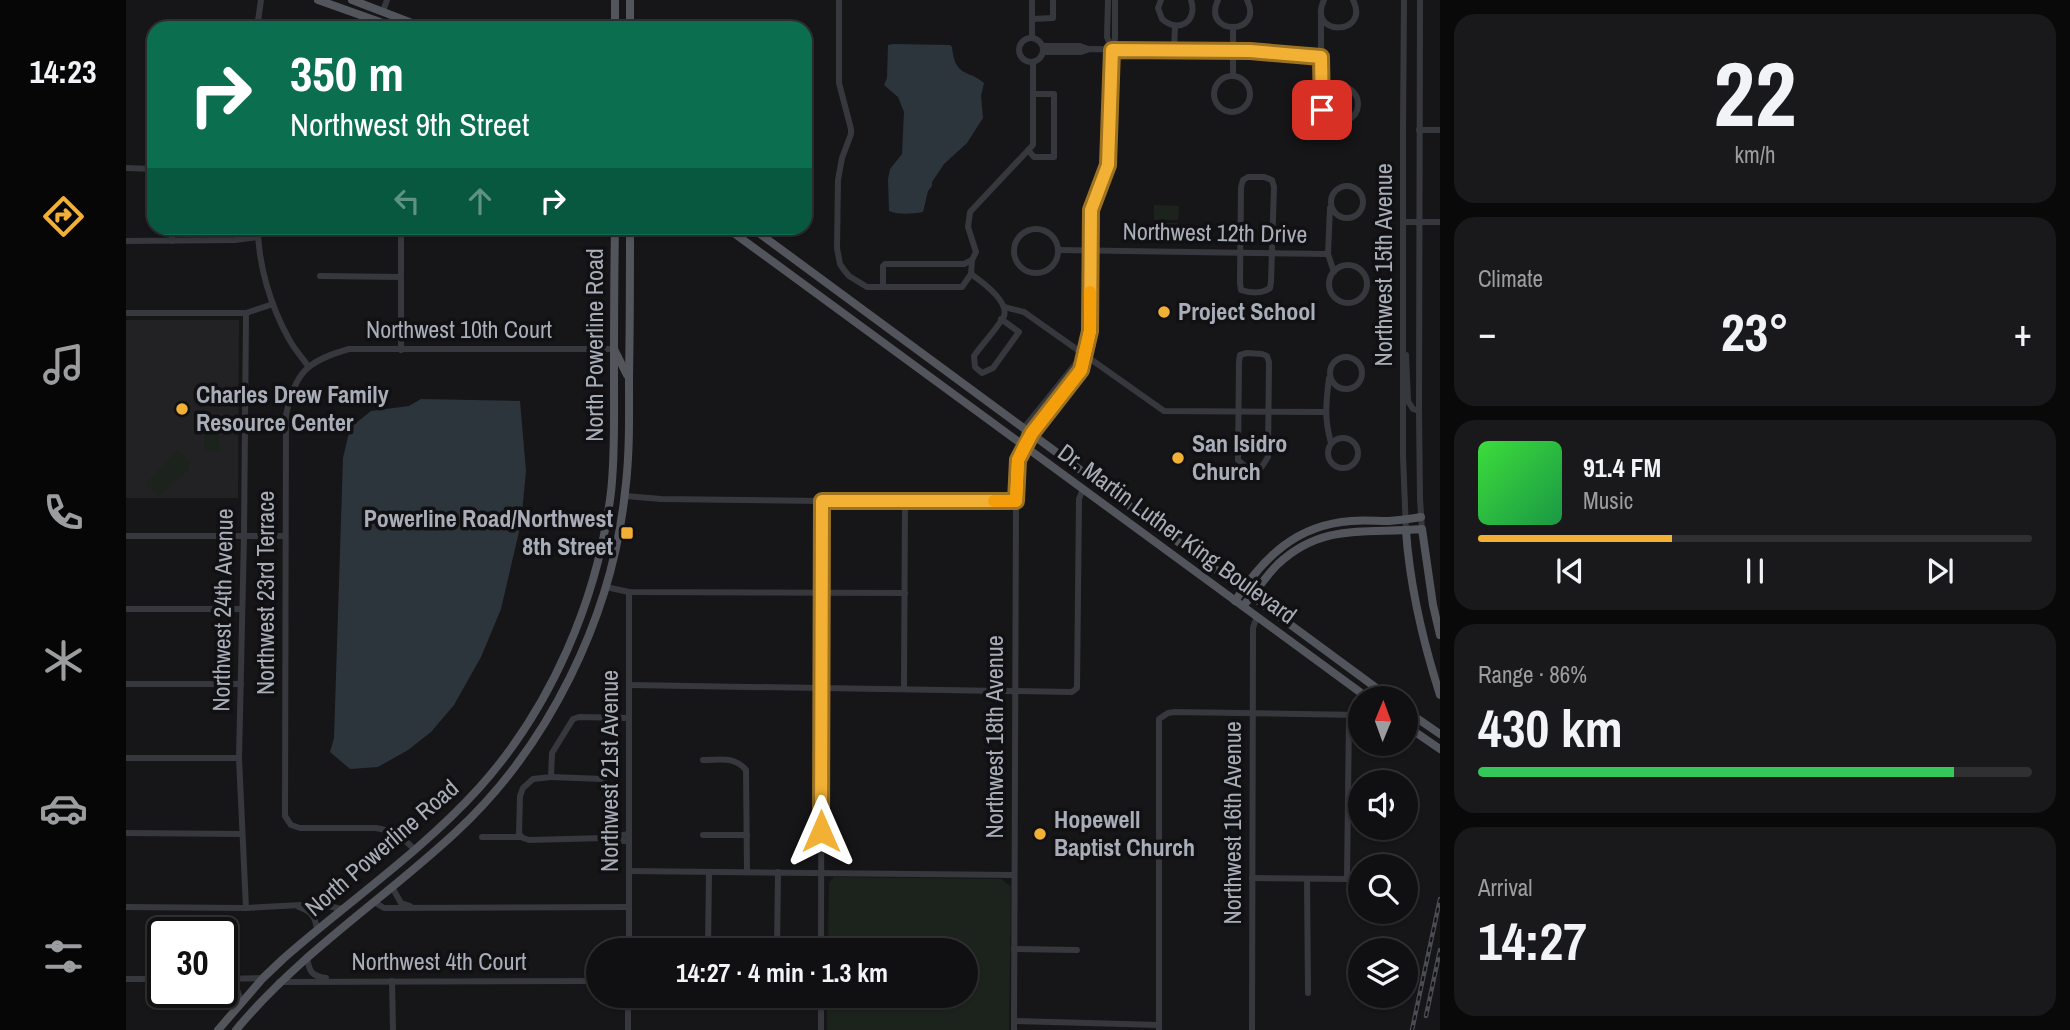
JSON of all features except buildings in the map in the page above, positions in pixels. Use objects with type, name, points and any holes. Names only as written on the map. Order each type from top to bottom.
[{"type":"main road","points":[[318,0],[377,21]]},
{"type":"main road","points":[[352,0],[408,21]]},
{"type":"main road","points":[[615,0],[615,21]]},
{"type":"main road","points":[[630,0],[630,21]]},
{"type":"main road","name":"North Powerline Road","points":[[218,1030],[263,978],[317,929],[449,819],[480,787],[529,721],[553,680],[570,644],[592,581],[611,492],[614,439],[615,235]]},
{"type":"main road","name":"North Powerline Road","points":[[236,1030],[279,982],[458,831],[519,760],[566,685],[583,650],[606,587],[625,496],[629,439],[630,235]]},
{"type":"main road","name":"Dr. Martin Luther King Boulevard","points":[[737,235],[1352,686]]},
{"type":"main road","name":"Dr. Martin Luther King Boulevard","points":[[762,235],[1374,686]]},
{"type":"main road","points":[[614,349],[629,383]]},
{"type":"main road","points":[[1239,603],[1242,590],[1282,545],[1296,536],[1323,525],[1341,522],[1422,517]]},
{"type":"main road","points":[[1239,603],[1251,596],[1279,564],[1302,545],[1326,535],[1352,531],[1422,529],[1440,635]]},
{"type":"main road","points":[[1406,531],[1416,606],[1426,652],[1440,695]]},
{"type":"main road","points":[[597,562],[599,579],[606,587]]},
{"type":"main road","points":[[592,581],[601,602]]},
{"type":"main road","points":[[1257,616],[1272,612]]},
{"type":"main road","points":[[1418,718],[1440,734]]},
{"type":"main road","points":[[529,721],[528,736],[531,743]]},
{"type":"main road","points":[[1418,734],[1440,749]]},
{"type":"main road","points":[[517,738],[520,747],[519,760]]},
{"type":"main road","points":[[374,902],[375,890],[381,877]]},
{"type":"main road","points":[[335,933],[341,921],[342,909]]},
{"type":"main road","points":[[225,1030],[230,1015]]},
{"type":"street","points":[[258,21],[261,0]]},
{"type":"street","points":[[383,11],[387,0]]},
{"type":"street","points":[[839,0],[838,83],[851,134],[842,158],[838,180],[837,248],[840,264],[849,276],[867,287],[962,287],[971,274],[972,260],[976,252],[968,227],[971,212],[1032,145],[1033,62]]},
{"type":"street","points":[[1032,0],[1032,38]]},
{"type":"street","points":[[1032,19],[1054,18],[1054,0]]},
{"type":"street","points":[[1108,0],[1107,37],[1112,50]]},
{"type":"street","points":[[1025,445],[1081,370],[1090,331],[1091,210],[1108,165],[1110,151],[1115,0]]},
{"type":"street","points":[[1161,0],[1158,8],[1162,19],[1175,26],[1189,20],[1194,8],[1191,0]]},
{"type":"street","points":[[1218,0],[1216,16],[1224,25],[1233,28],[1242,25],[1250,16],[1251,9],[1247,0]]},
{"type":"street","points":[[1321,104],[1326,92],[1331,88],[1344,86],[1355,93],[1359,105],[1349,121],[1337,122],[1325,116],[1321,104],[1321,10],[1324,0]]},
{"type":"street","points":[[1321,10],[1322,17],[1330,26],[1341,28],[1347,26],[1355,17],[1353,0]]},
{"type":"street","name":"Northwest 15th Avenue","points":[[1404,0],[1403,456],[1406,531]]},
{"type":"street","name":"Northwest 15th Avenue","points":[[1420,0],[1419,411],[1422,529]]},
{"type":"street","points":[[1174,50],[1175,26]]},
{"type":"street","points":[[1233,28],[1233,76]]},
{"type":"street","points":[[1032,38],[1037,40],[1043,49],[1040,59],[1033,62],[1023,59],[1019,51],[1021,43],[1032,38]]},
{"type":"street","points":[[1043,49],[1080,46],[1090,50],[1233,51],[1321,57]]},
{"type":"street","points":[[1233,76],[1246,82],[1250,94],[1246,106],[1241,110],[1228,112],[1218,106],[1213,94],[1218,82],[1233,76]]},
{"type":"street","points":[[1028,150],[1034,157],[1054,156],[1054,94],[1032,94]]},
{"type":"street","points":[[1419,130],[1440,130]]},
{"type":"street","points":[[126,168],[147,169]]},
{"type":"street","points":[[1248,177],[1272,180],[1270,288],[1265,292],[1248,292],[1241,289],[1240,252],[1243,180],[1248,177]]},
{"type":"street","points":[[1330,202],[1334,213],[1344,219],[1360,213],[1362,197],[1355,188],[1344,186],[1334,191],[1330,202],[1328,254],[1334,272],[1329,284],[1330,290],[1336,299],[1349,303],[1364,296],[1367,283],[1361,270],[1348,265],[1334,272]]},
{"type":"street","points":[[1403,222],[1440,222]]},
{"type":"street","points":[[1035,229],[1042,229],[1054,237],[1058,250],[1054,264],[1034,273],[1020,266],[1014,252],[1018,238],[1028,230],[1035,229]]},
{"type":"street","points":[[172,235],[172,241]]},
{"type":"street","points":[[401,235],[401,350]]},
{"type":"street","points":[[126,241],[235,240],[258,237],[273,304],[289,340],[308,366]]},
{"type":"street","name":"Northwest 12th Drive","points":[[1058,250],[1328,254]]},
{"type":"street","points":[[883,287],[885,264],[964,264],[972,260]]},
{"type":"street","points":[[971,274],[988,287],[1004,307],[1024,312],[1164,411],[1325,412]]},
{"type":"street","points":[[320,276],[400,277]]},
{"type":"street","points":[[126,313],[246,313],[273,304]]},
{"type":"street","points":[[1001,319],[1019,332],[993,368],[982,373],[975,367],[974,356],[1001,319],[1004,307]]},
{"type":"street","name":"Northwest 24th Avenue","points":[[246,313],[239,758],[246,908]]},
{"type":"street","name":"Northwest 10th Court","points":[[308,366],[324,356],[349,349],[614,349]]},
{"type":"street","points":[[1403,350],[1407,357],[1408,401],[1413,409],[1419,411]]},
{"type":"street","points":[[1247,353],[1267,356],[1268,457],[1261,468],[1247,468],[1238,460],[1237,412],[1240,355],[1247,353]]},
{"type":"street","points":[[1025,445],[1024,428],[1084,355]]},
{"type":"street","points":[[1330,369],[1331,380],[1343,389],[1353,387],[1362,375],[1360,365],[1351,358],[1341,358],[1330,369],[1325,412],[1331,443],[1327,453],[1334,466],[1344,469],[1353,465],[1358,457],[1353,442],[1340,438],[1331,443]]},
{"type":"street","name":"Northwest 23rd Terrace","points":[[308,366],[291,390],[286,415],[285,816],[291,825],[300,828],[388,830],[398,834],[414,849]]},
{"type":"street","name":"Northwest 18th Avenue","points":[[1014,1030],[1016,501],[1018,460],[1025,445]]},
{"type":"street","points":[[629,685],[1072,692],[1077,688],[1079,499],[1083,489]]},
{"type":"street","points":[[625,496],[661,499],[1016,501]]},
{"type":"street","points":[[821,938],[822,501]]},
{"type":"street","points":[[904,689],[905,501]]},
{"type":"street","points":[[126,536],[285,536]]},
{"type":"street","points":[[606,587],[629,592],[905,593]]},
{"type":"street","name":"Northwest 21st Avenue","points":[[629,592],[629,938]]},
{"type":"street","points":[[126,609],[242,609]]},
{"type":"street","name":"Northwest 16th Avenue","points":[[1252,1030],[1252,713],[1254,628],[1257,616]]},
{"type":"street","points":[[126,684],[241,684]]},
{"type":"street","points":[[1014,1021],[1087,1027],[1159,1027],[1159,724],[1164,715],[1175,712],[1348,715]]},
{"type":"street","points":[[551,777],[552,753],[573,719],[629,718]]},
{"type":"street","points":[[1252,878],[1347,879],[1348,756]]},
{"type":"street","points":[[126,758],[239,758]]},
{"type":"street","points":[[703,761],[733,760],[746,770],[747,872]]},
{"type":"street","points":[[521,837],[521,793],[533,779],[551,777],[603,779],[606,784],[606,838]]},
{"type":"street","points":[[126,833],[242,834]]},
{"type":"street","points":[[703,835],[747,835]]},
{"type":"street","points":[[482,837],[606,838],[613,841],[629,837]]},
{"type":"street","points":[[629,871],[1014,875]]},
{"type":"street","points":[[708,938],[709,872]]},
{"type":"street","points":[[777,938],[778,872]]},
{"type":"street","points":[[1307,879],[1308,993]]},
{"type":"street","points":[[392,887],[401,903],[415,908]]},
{"type":"street","points":[[374,902],[384,908],[629,907]]},
{"type":"street","points":[[126,907],[246,908],[319,904],[342,909]]},
{"type":"street","points":[[298,906],[315,917],[317,929]]},
{"type":"street","points":[[1014,949],[1077,950]]},
{"type":"street","points":[[307,957],[311,973],[334,982]]},
{"type":"street","points":[[238,979],[263,978]]},
{"type":"street","points":[[126,979],[147,979]]},
{"type":"street","points":[[393,981],[393,1030]]},
{"type":"street","name":"Northwest 4th Court","points":[[279,982],[586,981]]},
{"type":"street","points":[[238,992],[241,1002]]},
{"type":"street","points":[[628,1008],[628,1030]]},
{"type":"street","points":[[821,1008],[821,1030]]},
{"type":"shaded area","points":[[888,45],[950,45],[959,68],[984,83],[981,96],[983,118],[967,143],[944,164],[932,182],[923,212],[906,214],[889,211],[888,179],[890,169],[902,154],[904,112],[898,97],[884,85],[887,78]]},
{"type":"shaded area","points":[[1154,205],[1179,206],[1178,220],[1154,220]]},
{"type":"shaded area","points":[[1154,223],[1178,223],[1178,238],[1154,237]]},
{"type":"shaded area","name":"Charles Drew Family Resource Center","points":[[126,320],[239,320],[238,498],[126,498]]},
{"type":"shaded area","points":[[421,399],[520,401],[526,471],[521,523],[501,609],[481,657],[454,705],[431,732],[408,750],[378,767],[350,769],[330,752],[334,738],[343,458],[350,428],[371,411],[409,406]]},
{"type":"shaded area","points":[[204,424],[219,424],[219,451],[204,451]]},
{"type":"shaded area","points":[[178,449],[190,463],[189,470],[158,497],[145,484]]},
{"type":"shaded area","points":[[834,877],[1001,879],[1011,887],[1009,1030],[827,1030],[827,1008],[978,1008],[978,938],[828,938],[829,883]]},
{"type":"railway","points":[[1412,1030],[1440,899]]},
{"type":"railway","points":[[1426,1016],[1440,950]]},
{"type":"slow traffic","points":[[994,501],[1016,501],[1018,460],[1025,445],[1081,370],[1090,331],[1090,292]]},
{"type":"place","name":"Project School","points":[[1164,312]]},
{"type":"place","name":"Charles Drew Family Resource Center","points":[[182,409]]},
{"type":"place","name":"San Isidro Church","points":[[1178,458]]},
{"type":"place","name":"Powerline Road/Northwest 8th Street","points":[[627,533]]},
{"type":"place","name":"Hopewell Baptist Church","points":[[1040,834]]},
{"type":"route","points":[[821,831],[822,501],[1016,501],[1018,460],[1032,433],[1081,370],[1090,331],[1091,210],[1108,165],[1110,151],[1112,50],[1250,51],[1321,57],[1322,110]]}]
